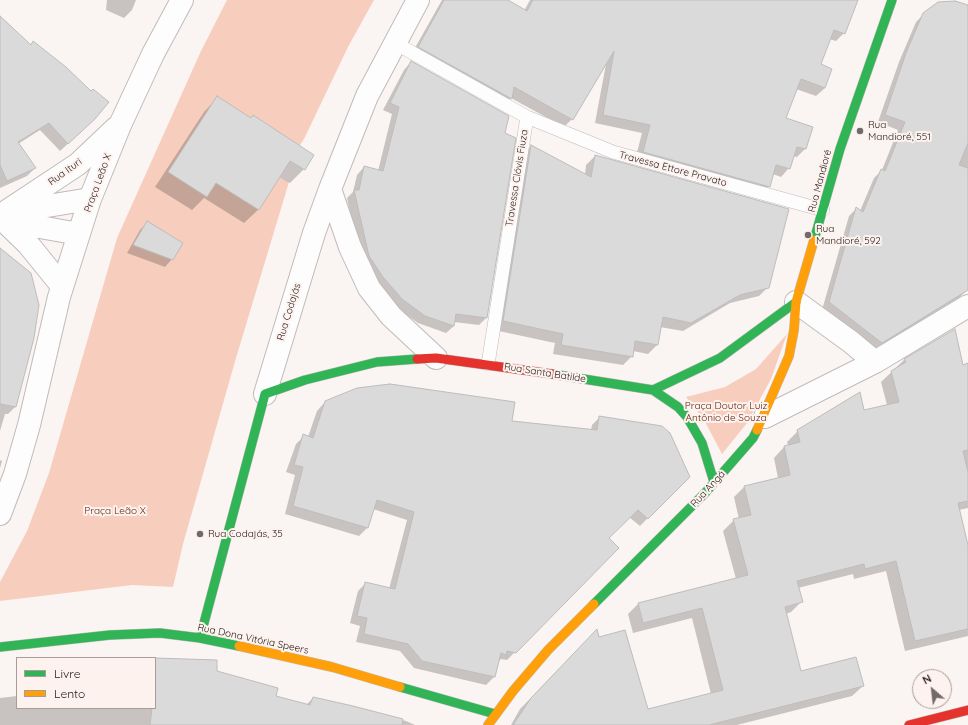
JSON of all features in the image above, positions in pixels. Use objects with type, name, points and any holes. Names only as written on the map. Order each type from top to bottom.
[{"type":"street","name":"Praça Leão X","points":[[0,514],[15,474],[29,426],[62,286],[90,200],[120,125],[153,54],[182,0]]},
{"type":"street","name":"Rua Codajás","points":[[200,638],[265,394],[314,233],[367,96],[418,0]]},
{"type":"street","name":"Rua Mandioré","points":[[765,417],[789,356],[794,330],[796,302],[840,149],[892,0]]},
{"type":"street","name":"Rua Ituri","points":[[2,217],[78,164],[120,125]]},
{"type":"street","points":[[330,189],[350,247],[369,288],[391,316],[436,358]]},
{"type":"street","points":[[2,217],[90,200]]},
{"type":"street","points":[[2,217],[79,234]]},
{"type":"street","points":[[2,217],[28,244],[62,286]]},
{"type":"street","points":[[653,390],[720,358],[796,302],[851,342],[875,362]]},
{"type":"street","points":[[765,417],[875,362],[968,306]]},
{"type":"street","name":"Rua Santa Batilde","points":[[265,394],[305,380],[377,362],[436,358],[488,364],[653,390]]},
{"type":"street","points":[[653,390],[678,407],[687,417],[702,443],[714,482]]},
{"type":"street","name":"Rua Angá","points":[[488,725],[495,714],[548,650],[714,482],[753,438],[765,417]]},
{"type":"street","name":"Rua Dona Vitória Speers","points":[[0,647],[110,635],[160,633],[200,638],[332,667],[495,714]]},
{"type":"street","points":[[909,725],[962,716]]},
{"type":"lane","name":"Travessa Clóvis Fiuza","points":[[395,43],[527,117],[488,364]]},
{"type":"lane","name":"Travessa Ettore Pravato","points":[[527,117],[613,152],[823,210]]},
{"type":"green space","name":"Praça Leão X","points":[[227,0],[374,0],[348,47],[304,139],[279,177],[289,182],[236,358],[183,544],[173,587],[132,585],[0,601],[0,582],[27,531],[49,473],[117,238],[201,51]]},
{"type":"green space","name":"Praça Doutor Luiz Antônio de Souza","points":[[787,334],[771,379],[747,423],[722,454],[703,418],[686,397],[725,387],[756,369]]},
{"type":"building","points":[[444,0],[508,0],[527,11],[533,0],[858,0],[845,34],[834,30],[821,64],[832,69],[825,88],[801,79],[786,118],[813,127],[806,149],[797,147],[790,169],[776,165],[770,187],[643,152],[650,125],[603,115],[614,51],[573,120],[514,87],[512,99],[418,47]]},
{"type":"building","points":[[955,1],[968,5],[968,143],[959,165],[968,168],[968,290],[882,343],[829,302],[856,207],[863,212],[881,169],[885,171],[905,122],[885,115],[906,53],[923,13],[938,2]]},
{"type":"building","points":[[0,16],[31,45],[33,41],[66,67],[91,91],[93,89],[109,102],[95,119],[68,144],[49,123],[18,142],[36,168],[7,181],[0,165]]},
{"type":"building","points":[[411,61],[509,116],[505,133],[516,138],[487,318],[456,314],[454,326],[425,316],[402,299],[383,277],[369,256],[354,190],[359,190],[364,166],[383,171],[399,107],[390,103]]},
{"type":"building","points":[[217,96],[251,118],[253,115],[314,155],[305,170],[290,161],[259,210],[216,183],[207,197],[168,172]]},
{"type":"building","points":[[531,145],[591,177],[595,155],[789,209],[769,288],[740,295],[691,323],[663,317],[658,345],[635,341],[633,357],[561,345],[563,334],[503,321]]},
{"type":"building","points":[[147,221],[183,243],[173,260],[133,245]]},
{"type":"building","points":[[0,248],[31,273],[39,305],[34,338],[16,407],[0,404]]},
{"type":"building","points":[[955,329],[963,365],[968,363],[968,450],[963,451],[968,472],[968,501],[958,503],[968,545],[968,629],[915,641],[896,561],[865,569],[864,564],[797,581],[803,602],[785,607],[801,671],[856,657],[864,686],[709,725],[513,725],[531,698],[597,629],[599,637],[625,630],[648,709],[723,690],[702,608],[643,623],[638,603],[748,575],[733,519],[751,515],[744,486],[790,475],[784,446],[800,442],[797,430],[860,392],[864,410],[899,402],[891,371],[906,362],[904,359]]},
{"type":"building","points":[[390,384],[515,402],[512,421],[597,430],[599,416],[662,426],[670,433],[690,477],[648,519],[638,510],[609,538],[619,548],[516,653],[507,651],[506,655],[501,653],[495,677],[422,661],[408,644],[364,634],[367,618],[357,616],[365,582],[395,589],[414,512],[377,500],[368,528],[293,506],[303,467],[294,465],[303,434],[313,438],[325,401],[357,388]]},
{"type":"building","points":[[156,658],[217,660],[217,671],[278,688],[276,696],[310,705],[313,697],[403,719],[402,725],[150,725],[152,709],[156,709]]},
{"type":"traffic: fast","points":[[814,240],[840,149],[892,0]]},
{"type":"traffic: fast","points":[[653,390],[720,358],[796,302]]},
{"type":"traffic: fast","points":[[200,638],[265,394],[305,380],[377,362],[417,359]]},
{"type":"traffic: fast","points":[[552,374],[653,390],[678,407],[687,417],[702,443],[714,482]]},
{"type":"traffic: fast","points":[[594,604],[705,493],[753,438],[757,430]]},
{"type":"traffic: fast","points":[[0,647],[110,635],[160,633],[200,638],[239,646]]},
{"type":"traffic: fast","points":[[400,687],[495,714]]},
{"type":"traffic: slow","points":[[757,430],[789,356],[794,330],[796,302],[814,240]]},
{"type":"traffic: slow","points":[[488,725],[513,691],[548,650],[594,604]]},
{"type":"traffic: slow","points":[[239,646],[332,667],[400,687]]},
{"type":"traffic: jam","points":[[417,359],[436,358],[552,374]]},
{"type":"traffic: jam","points":[[909,725],[968,710]]},
{"type":"place","name":"Rua Mandioré, 551","points":[[860,131]]},
{"type":"place","name":"Rua Mandioré, 592","points":[[808,235]]},
{"type":"place","name":"Rua Codajás, 35","points":[[200,534]]}]
